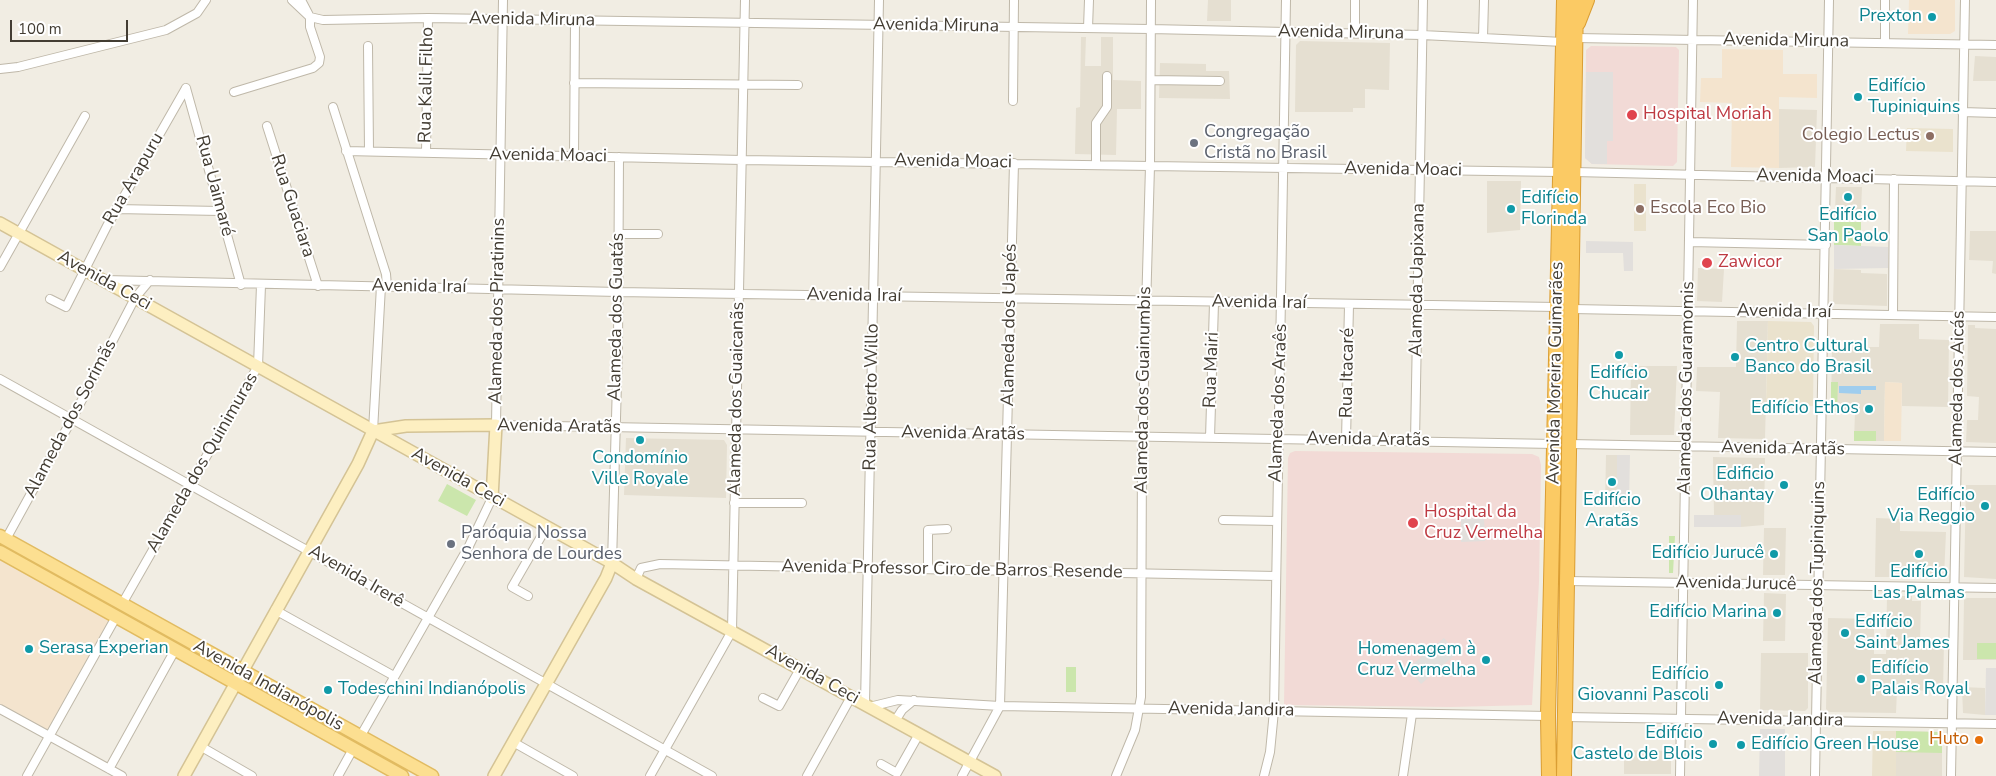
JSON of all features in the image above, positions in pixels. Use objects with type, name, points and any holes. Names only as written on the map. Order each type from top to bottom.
[{"type":"highway","points":[[1555,0],[1572,28],[1583,17],[1588,0]]},
{"type":"highway","name":"Avenida Moreira Guimarães","points":[[1564,0],[1572,28],[1563,42],[1572,309],[1564,776]]},
{"type":"highway","name":"Avenida Moreira Guimarães","points":[[1549,776],[1548,716],[1557,308],[1567,172],[1572,28],[1576,0]]},
{"type":"main road","name":"Avenida Indianópolis","points":[[3,537],[432,776]]},
{"type":"main road","name":"Avenida Indianópolis","points":[[0,552],[402,776]]},
{"type":"street","points":[[0,69],[18,67],[166,30],[197,14],[206,0]]},
{"type":"street","points":[[292,0],[310,17]]},
{"type":"street","points":[[234,92],[317,66],[320,57],[312,36],[310,17],[301,0]]},
{"type":"street","name":"Alameda dos Piratinins","points":[[360,737],[469,546],[492,498],[496,425],[503,0]]},
{"type":"street","name":"Alameda dos Guaicanãs","points":[[650,776],[732,631],[744,0]]},
{"type":"street","name":"Rua Alberto Willo","points":[[867,706],[879,0]]},
{"type":"street","points":[[1013,101],[1014,0]]},
{"type":"street","points":[[1088,0],[1088,28]]},
{"type":"street","name":"Alameda dos Guainumbis","points":[[1116,776],[1129,749],[1140,709],[1142,437],[1150,166],[1151,0]]},
{"type":"street","name":"Alameda dos Araês","points":[[1264,776],[1270,752],[1274,711],[1277,439],[1282,304],[1286,0]]},
{"type":"street","points":[[1355,0],[1355,33]]},
{"type":"street","name":"Alameda Uapixana","points":[[1415,441],[1423,0]]},
{"type":"street","points":[[1483,38],[1484,0]]},
{"type":"street","name":"Alameda dos Guaramomis","points":[[1680,776],[1693,0]]},
{"type":"street","name":"Alameda dos Tupiniquins","points":[[1815,776],[1829,0]]},
{"type":"street","points":[[1885,43],[1886,0]]},
{"type":"street","name":"Alameda dos Aicás","points":[[1951,776],[1965,0]]},
{"type":"street","name":"Avenida Miruna","points":[[310,17],[323,20],[428,18],[574,22],[1355,33],[1563,42]]},
{"type":"street","name":"Rua Kalil Filho","points":[[426,153],[428,18]]},
{"type":"street","points":[[574,22],[574,156]]},
{"type":"street","name":"Avenida Miruna","points":[[1572,28],[1692,39],[1996,45]]},
{"type":"street","points":[[368,46],[369,151]]},
{"type":"street","points":[[1096,165],[1096,123],[1107,107],[1107,76]]},
{"type":"street","points":[[1151,80],[1220,81]]},
{"type":"street","points":[[574,83],[798,85]]},
{"type":"street","name":"Rua Arapuru","points":[[50,299],[65,308],[116,209],[186,88]]},
{"type":"street","name":"Rua Uaimaré","points":[[186,88],[241,285]]},
{"type":"street","points":[[184,776],[364,452],[373,431],[386,274],[333,107]]},
{"type":"street","points":[[1962,112],[1996,113]]},
{"type":"street","points":[[0,267],[85,116]]},
{"type":"street","name":"Rua Guaciara","points":[[267,126],[318,286]]},
{"type":"street","name":"Avenida Moaci","points":[[346,151],[742,160],[1691,174],[1996,182]]},
{"type":"street","name":"Alameda dos Guatás","points":[[494,776],[606,578],[612,563],[619,157]]},
{"type":"street","name":"Alameda dos Uapés","points":[[962,776],[1000,706],[1014,163]]},
{"type":"street","points":[[1893,314],[1894,179]]},
{"type":"street","points":[[116,209],[220,212]]},
{"type":"street","name":"Avenida Ceci","points":[[0,223],[612,563],[636,579],[995,776]]},
{"type":"street","points":[[618,234],[658,234]]},
{"type":"street","points":[[1690,242],[1826,245]]},
{"type":"street","name":"Avenida Iraí","points":[[103,280],[150,280],[241,285],[1557,308]]},
{"type":"street","points":[[135,298],[150,280]]},
{"type":"street","name":"Alameda dos Quinimuras","points":[[122,604],[258,366],[261,285]]},
{"type":"street","name":"Alameda dos Sorimãs","points":[[3,537],[72,419],[135,298]]},
{"type":"street","name":"Rua Mairi","points":[[1210,438],[1214,302]]},
{"type":"street","name":"Rua Itacaré","points":[[1346,440],[1349,305]]},
{"type":"street","name":"Avenida Iraí","points":[[1572,309],[1996,316]]},
{"type":"street","name":"Avenida Irerê","points":[[0,379],[189,486],[310,550],[712,776]]},
{"type":"street","name":"Avenida Aratãs","points":[[373,431],[406,426],[496,425],[1554,444]]},
{"type":"street","name":"Avenida Aratãs","points":[[1569,444],[1996,452]]},
{"type":"street","points":[[734,503],[802,503]]},
{"type":"street","points":[[1223,520],[1276,521]]},
{"type":"street","points":[[528,596],[512,587],[546,528]]},
{"type":"street","points":[[928,569],[928,530],[947,529]]},
{"type":"street","name":"Avenida Professor Ciro de Barros Resende","points":[[636,579],[638,572],[646,566],[734,565],[1276,576]]},
{"type":"street","name":"Avenida Jurucê","points":[[1567,581],[1996,588]]},
{"type":"street","points":[[275,610],[394,676]]},
{"type":"street","points":[[27,776],[116,617]]},
{"type":"street","points":[[109,769],[175,650]]},
{"type":"street","points":[[764,698],[779,706],[800,669]]},
{"type":"street","points":[[807,776],[851,697]]},
{"type":"street","name":"Avenida Jandira","points":[[867,706],[889,700],[914,700],[1000,706],[1548,716]]},
{"type":"street","points":[[895,721],[902,710],[914,700]]},
{"type":"street","points":[[0,708],[122,776]]},
{"type":"street","points":[[1402,776],[1412,714]]},
{"type":"street","name":"Avenida Jandira","points":[[1565,717],[1996,724]]},
{"type":"street","points":[[881,764],[897,773],[919,734]]},
{"type":"street","points":[[514,742],[573,776]]},
{"type":"street","points":[[200,746],[252,776]]},
{"type":"street","points":[[338,776],[353,749]]},
{"type":"shaded area","points":[[1208,0],[1231,0],[1231,21],[1207,21]]},
{"type":"shaded area","points":[[1909,0],[1955,0],[1955,31],[1950,34],[1908,34]]},
{"type":"shaded area","points":[[1081,37],[1086,37],[1085,66],[1101,66],[1101,37],[1113,37],[1113,80],[1141,81],[1141,109],[1117,109],[1116,155],[1075,154],[1076,108],[1080,107]]},
{"type":"shaded area","points":[[1300,41],[1390,43],[1389,90],[1365,89],[1365,108],[1353,108],[1353,112],[1295,112],[1296,45]]},
{"type":"shaded area","name":"Hospital Moriah","points":[[1591,46],[1676,47],[1679,50],[1677,162],[1673,166],[1592,164],[1585,158],[1586,50]]},
{"type":"shaded area","points":[[1722,49],[1783,50],[1783,74],[1817,74],[1817,98],[1779,97],[1779,168],[1731,167],[1732,103],[1700,102],[1701,78],[1722,78]]},
{"type":"shaded area","points":[[1975,56],[1996,57],[1996,81],[1973,81]]},
{"type":"shaded area","points":[[1160,63],[1206,64],[1206,71],[1229,71],[1230,99],[1159,98]]},
{"type":"shaded area","points":[[1586,72],[1613,72],[1613,141],[1607,141],[1607,164],[1592,164],[1585,158]]},
{"type":"shaded area","points":[[1779,109],[1817,110],[1815,167],[1779,168]]},
{"type":"shaded area","name":"Colegio Lectus","points":[[1907,128],[1953,129],[1953,152],[1906,151]]},
{"type":"shaded area","points":[[1487,181],[1521,181],[1520,230],[1487,233]]},
{"type":"shaded area","name":"Escola Eco Bio","points":[[1634,184],[1646,184],[1646,231],[1634,231]]},
{"type":"shaded area","points":[[1836,187],[1862,187],[1861,211],[1835,210]]},
{"type":"shaded area","points":[[1970,231],[1996,231],[1996,274],[1992,273],[1993,261],[1969,260]]},
{"type":"shaded area","points":[[1586,241],[1633,242],[1633,271],[1624,271],[1623,253],[1586,253]]},
{"type":"shaded area","points":[[1834,245],[1888,247],[1888,268],[1834,269]]},
{"type":"shaded area","points":[[1698,268],[1724,269],[1722,302],[1697,301]]},
{"type":"shaded area","points":[[1834,269],[1861,270],[1861,273],[1887,274],[1887,306],[1833,304]]},
{"type":"shaded area","points":[[1737,321],[1768,321],[1765,439],[1718,438],[1720,392],[1696,391],[1697,367],[1736,367]]},
{"type":"shaded area","points":[[1768,321],[1811,322],[1814,326],[1813,406],[1766,405]]},
{"type":"shaded area","points":[[1880,324],[1919,324],[1919,339],[1949,340],[1948,407],[1902,406],[1902,383],[1885,382],[1884,441],[1854,441],[1855,412],[1831,412],[1832,347],[1879,347]]},
{"type":"shaded area","points":[[1968,325],[1975,325],[1975,328],[1996,329],[1996,443],[1966,442],[1967,420],[1978,420],[1979,397],[1967,396]]},
{"type":"shaded area","points":[[1631,366],[1677,366],[1674,435],[1630,435]]},
{"type":"shaded area","points":[[1885,382],[1902,383],[1901,441],[1884,441]]},
{"type":"shaded area","points":[[626,438],[724,440],[727,445],[726,498],[624,495]]},
{"type":"shaded area","name":"Hospital da Cruz Vermelha","points":[[1295,451],[1532,454],[1539,457],[1541,465],[1539,582],[1532,705],[1451,707],[1284,705],[1288,458],[1290,453]]},
{"type":"shaded area","name":"Edifício Aratãs","points":[[1606,455],[1617,455],[1617,507],[1605,506]]},
{"type":"shaded area","points":[[1617,455],[1630,455],[1629,502],[1617,502]]},
{"type":"shaded area","points":[[1713,457],[1765,458],[1764,525],[1741,527],[1741,515],[1714,515]]},
{"type":"shaded area","points":[[1966,485],[1996,485],[1996,579],[1964,577]]},
{"type":"shaded area","points":[[1694,515],[1741,515],[1741,527],[1694,527]]},
{"type":"shaded area","points":[[1484,516],[1485,541],[1461,542],[1461,517]]},
{"type":"shaded area","points":[[1876,518],[1900,519],[1900,531],[1946,532],[1944,577],[1875,577]]},
{"type":"shaded area","points":[[1764,528],[1786,528],[1785,575],[1763,575]]},
{"type":"shaded area","name":"Serasa Experian","points":[[0,556],[112,620],[48,732],[0,706]]},
{"type":"shaded area","points":[[1764,593],[1786,594],[1785,641],[1763,641]]},
{"type":"shaded area","points":[[1887,596],[1912,596],[1912,601],[1921,601],[1920,643],[1944,643],[1943,691],[1897,690],[1896,713],[1829,712],[1826,709],[1828,618],[1874,619],[1874,654],[1886,654]]},
{"type":"shaded area","points":[[1967,598],[1996,598],[1996,660],[1963,660],[1964,600]]},
{"type":"shaded area","points":[[1444,638],[1457,653],[1421,684],[1408,668]]},
{"type":"shaded area","points":[[1761,653],[1808,653],[1808,708],[1805,711],[1760,710]]},
{"type":"shaded area","points":[[1986,668],[1996,668],[1996,715],[1985,715]]},
{"type":"shaded area","points":[[1962,687],[1985,688],[1985,715],[1963,713]]},
{"type":"shaded area","points":[[1760,729],[1785,729],[1785,776],[1759,776]]},
{"type":"shaded area","points":[[1873,731],[1896,731],[1896,776],[1872,776]]},
{"type":"shaded area","points":[[1896,731],[1940,732],[1942,735],[1942,776],[1896,776]]},
{"type":"shaded area","points":[[1624,750],[1671,751],[1671,774],[1624,774]]},
{"type":"green space","points":[[1834,222],[1861,222],[1861,246],[1834,245]]},
{"type":"green space","points":[[1831,382],[1838,382],[1837,412],[1831,412]]},
{"type":"green space","points":[[1854,431],[1876,431],[1876,441],[1854,441]]},
{"type":"green space","points":[[447,484],[476,500],[467,516],[438,501]]},
{"type":"green space","points":[[1669,536],[1675,536],[1673,573],[1669,573]]},
{"type":"green space","points":[[1977,643],[1996,643],[1996,659],[1977,659]]},
{"type":"green space","points":[[1066,667],[1076,667],[1076,692],[1066,692]]},
{"type":"green space","points":[[1896,731],[1940,732],[1942,735],[1942,753],[1896,752]]},
{"type":"water","points":[[1839,386],[1876,386],[1876,390],[1861,390],[1861,394],[1839,393]]},
{"type":"place","name":"Prexton","points":[[1932,17]]},
{"type":"place","name":"Edifício Tupiniquins","points":[[1858,97]]},
{"type":"place","name":"Hospital Moriah","points":[[1632,115]]},
{"type":"place","name":"Colegio Lectus","points":[[1930,136]]},
{"type":"place","name":"Congregação Cristã no Brasil","points":[[1194,143]]},
{"type":"place","name":"Edifício San Paolo","points":[[1848,197]]},
{"type":"place","name":"Edifício Florinda","points":[[1511,209]]},
{"type":"place","name":"Escola Eco Bio","points":[[1640,209]]},
{"type":"place","name":"Zawicor","points":[[1707,263]]},
{"type":"place","name":"Edifício Chucair","points":[[1619,355]]},
{"type":"place","name":"Centro Cultural Banco do Brasil","points":[[1735,357]]},
{"type":"place","name":"Edifício Ethos","points":[[1869,409]]},
{"type":"place","name":"Condomínio Ville Royale","points":[[640,440]]},
{"type":"place","name":"Edifício Aratãs","points":[[1612,482]]},
{"type":"place","name":"Edificio Olhantay","points":[[1784,485]]},
{"type":"place","name":"Edifício Via Reggio","points":[[1985,506]]},
{"type":"place","name":"Hospital da Cruz Vermelha","points":[[1413,523]]},
{"type":"place","name":"Paróquia Nossa Senhora de Lourdes","points":[[451,544]]},
{"type":"place","name":"Edifício Jurucê","points":[[1774,554]]},
{"type":"place","name":"Edifício Las Palmas","points":[[1919,554]]},
{"type":"place","name":"Edifício Marina","points":[[1777,613]]},
{"type":"place","name":"Edifício Saint James","points":[[1845,633]]},
{"type":"place","name":"Serasa Experian","points":[[29,649]]},
{"type":"place","name":"Homenagem à Cruz Vermelha","points":[[1486,660]]},
{"type":"place","name":"Edifício Palais Royal","points":[[1861,679]]},
{"type":"place","name":"Edifício Giovanni Pascoli","points":[[1719,685]]},
{"type":"place","name":"Todeschini Indianópolis","points":[[328,690]]},
{"type":"place","name":"Huto","points":[[1979,740]]},
{"type":"place","name":"Edifício Castelo de Blois","points":[[1713,744]]},
{"type":"place","name":"Edifício Green House","points":[[1741,745]]}]
